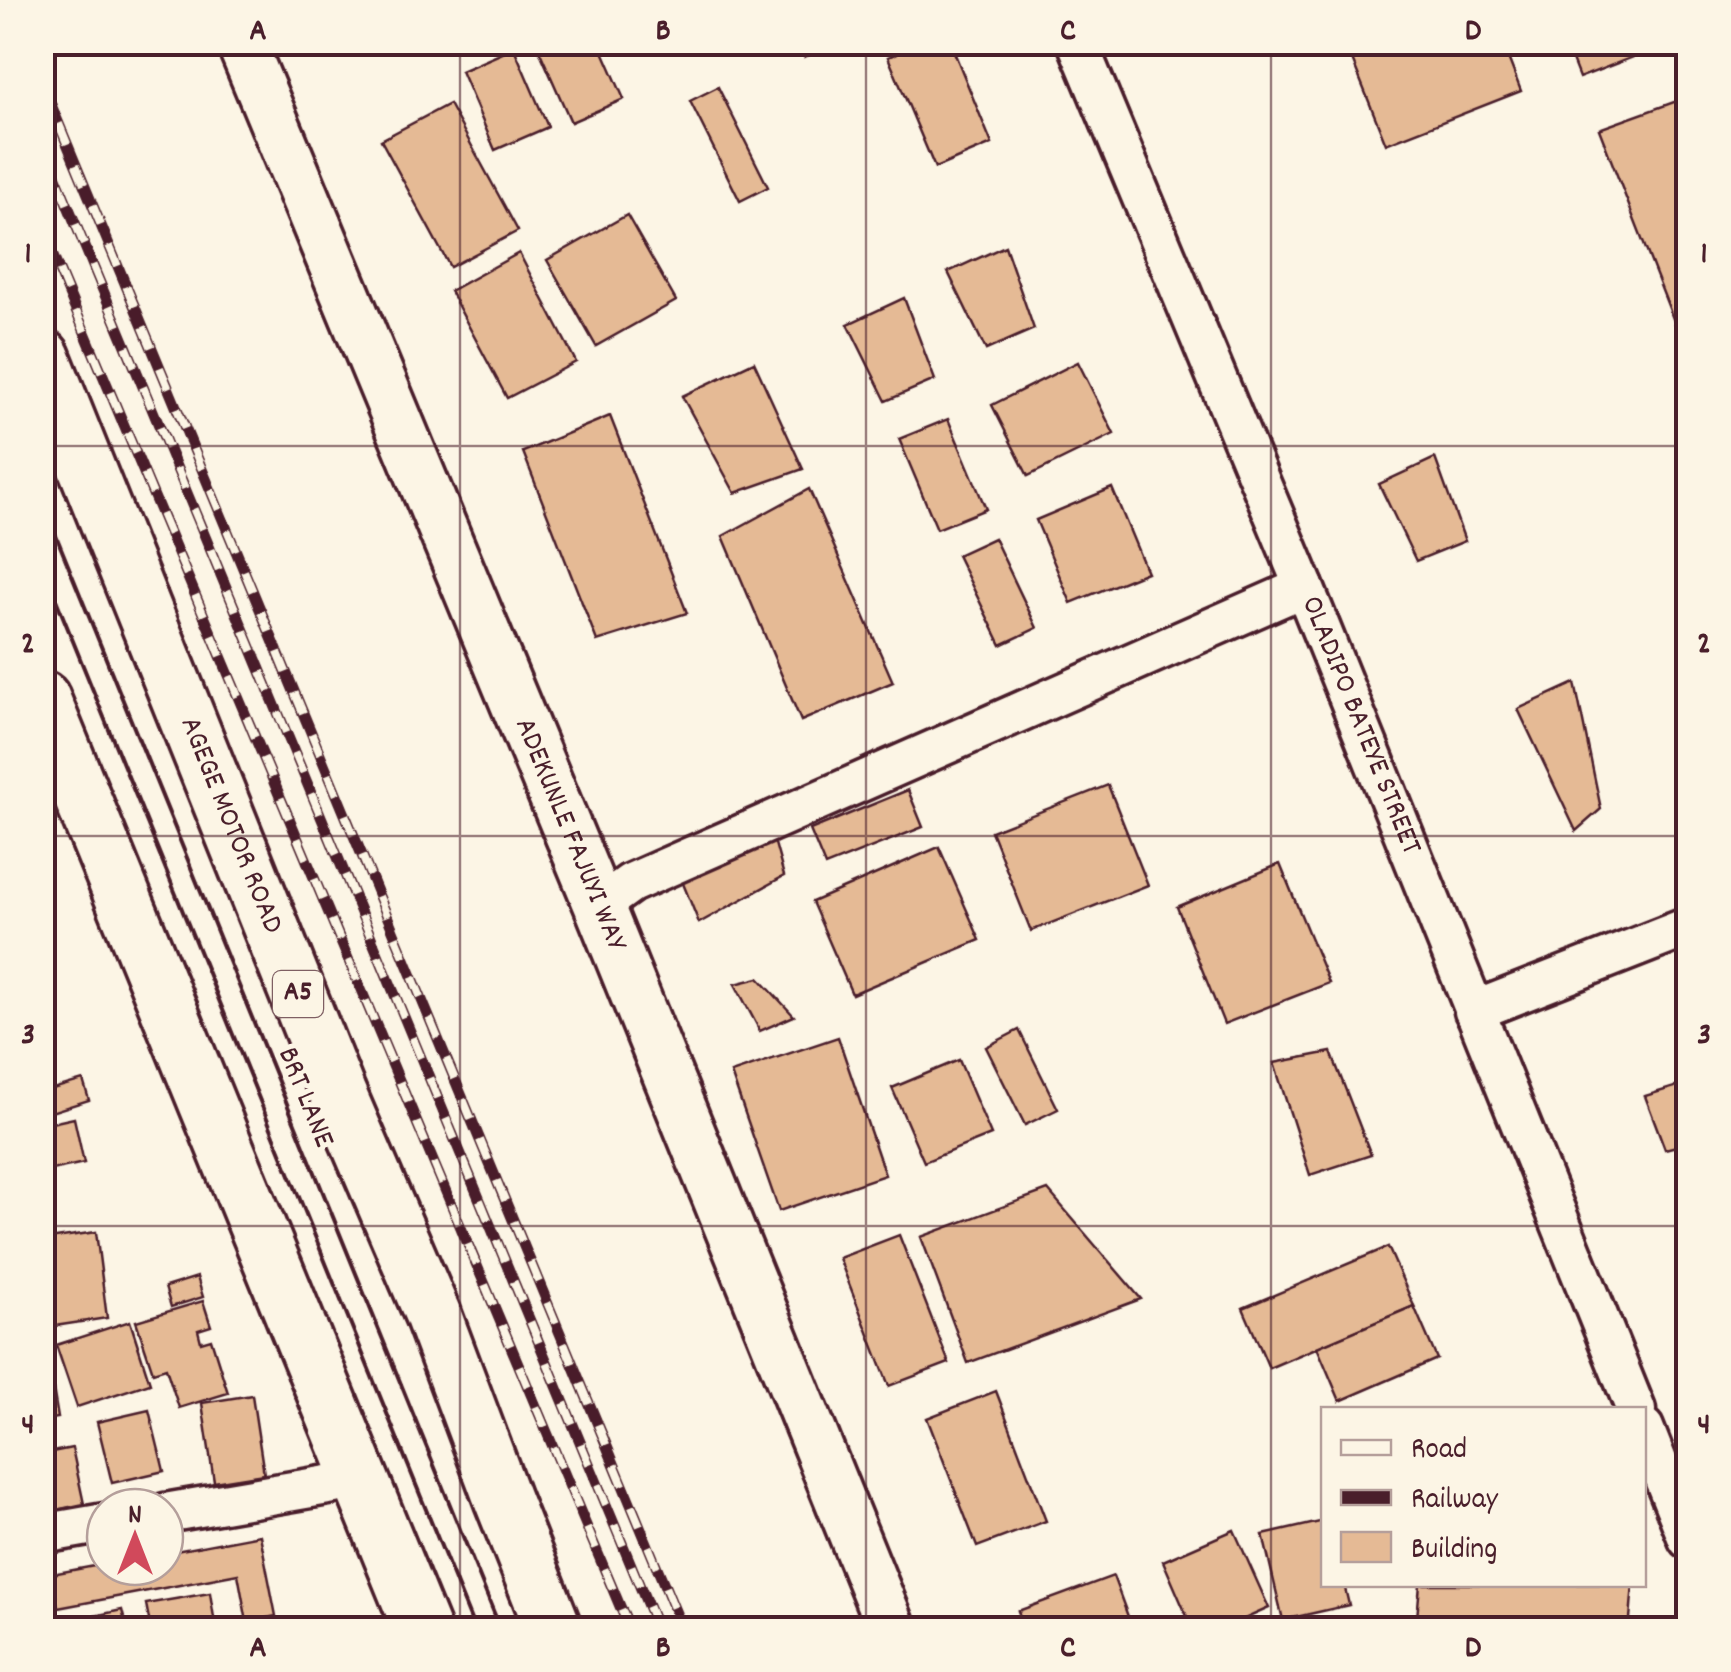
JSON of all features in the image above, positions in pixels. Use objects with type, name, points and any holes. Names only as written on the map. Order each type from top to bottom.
[{"type":"highway","name":"AGEGE MOTOR ROAD","points":[[42,358],[338,1094],[433,1315],[554,1630]]},
{"type":"highway","points":[[42,699],[422,1630]]},
{"type":"street","name":"ADEKUNLE FAJUYI WAY","points":[[241,42],[599,906],[892,1630]]},
{"type":"street","name":"OLADIPO BATEYE STREET","points":[[1077,42],[1304,587],[1635,1407]]},
{"type":"street","points":[[599,906],[631,882],[1304,587]]},
{"type":"street","points":[[1474,1012],[1688,927]]},
{"type":"street","points":[[1646,1433],[1688,1539]]},
{"type":"street","points":[[185,1510],[363,1480]]},
{"type":"street","points":[[42,1534],[85,1526]]},
{"type":"lane","name":"BRT LANE","points":[[42,533],[488,1630]]},
{"type":"building","points":[[599,42],[624,99],[571,122],[536,43]]},
{"type":"building","points":[[798,42],[846,42],[804,57]]},
{"type":"building","points":[[923,42],[950,42],[992,144],[935,168],[888,57]]},
{"type":"building","points":[[1345,42],[1502,42],[1521,91],[1386,144]]},
{"type":"building","points":[[1565,42],[1672,42],[1579,78]]},
{"type":"building","points":[[514,48],[548,127],[495,150],[461,71]]},
{"type":"building","points":[[718,87],[768,187],[740,201],[690,101]]},
{"type":"building","points":[[1688,97],[1688,357],[1599,129]]},
{"type":"building","points":[[449,104],[518,231],[450,267],[381,140]]},
{"type":"building","points":[[627,215],[676,301],[596,346],[547,260]]},
{"type":"building","points":[[1005,246],[1034,329],[986,350],[948,272]]},
{"type":"building","points":[[519,253],[576,362],[507,398],[450,291]]},
{"type":"building","points":[[904,298],[935,380],[886,401],[848,324]]},
{"type":"building","points":[[754,362],[803,469],[735,493],[682,396]]},
{"type":"building","points":[[1078,362],[1114,434],[1028,476],[992,405]]},
{"type":"building","points":[[610,416],[687,613],[597,641],[523,452]]},
{"type":"building","points":[[948,419],[986,509],[937,529],[899,439]]},
{"type":"building","points":[[1435,458],[1465,541],[1416,561],[1379,484]]},
{"type":"building","points":[[1112,488],[1147,572],[1071,603],[1036,520]]},
{"type":"building","points":[[809,489],[893,682],[801,721],[723,536]]},
{"type":"building","points":[[994,538],[1037,628],[1001,645],[957,555]]},
{"type":"building","points":[[1575,683],[1601,809],[1576,831],[1518,709]]},
{"type":"building","points":[[1108,785],[1148,885],[1031,931],[991,831]]},
{"type":"building","points":[[908,790],[923,827],[825,866],[810,830]]},
{"type":"building","points":[[774,840],[784,876],[699,923],[680,876]]},
{"type":"building","points":[[939,847],[980,940],[852,994],[812,902]]},
{"type":"building","points":[[1280,864],[1329,983],[1224,1024],[1177,907]]},
{"type":"building","points":[[759,978],[794,1016],[760,1031],[735,984]]},
{"type":"building","points":[[1019,1030],[1058,1109],[1025,1125],[986,1047]]},
{"type":"building","points":[[838,1037],[885,1175],[779,1211],[731,1073]]},
{"type":"building","points":[[1331,1052],[1371,1155],[1310,1175],[1274,1063]]},
{"type":"building","points":[[959,1060],[991,1135],[924,1162],[892,1088]]},
{"type":"building","points":[[83,1080],[89,1100],[48,1113],[42,1092]]},
{"type":"building","points":[[1688,1083],[1688,1143],[1665,1149],[1645,1096]]},
{"type":"building","points":[[74,1118],[84,1163],[42,1172],[42,1125]]},
{"type":"building","points":[[1048,1190],[1141,1299],[968,1363],[921,1237]]},
{"type":"building","points":[[96,1232],[107,1318],[48,1327],[42,1292],[42,1240]]},
{"type":"building","points":[[899,1235],[949,1363],[889,1386],[839,1258]]},
{"type":"building","points":[[1388,1247],[1414,1306],[1269,1368],[1243,1308]]},
{"type":"building","points":[[197,1277],[203,1297],[171,1307],[165,1287]]},
{"type":"building","points":[[203,1301],[211,1326],[198,1330],[201,1342],[211,1339],[228,1393],[179,1408],[166,1368],[153,1372],[136,1321]]},
{"type":"building","points":[[1414,1306],[1437,1359],[1340,1401],[1317,1347]]},
{"type":"building","points":[[130,1321],[150,1383],[77,1407],[56,1345]]},
{"type":"building","points":[[48,1358],[58,1418],[42,1420],[42,1359]]},
{"type":"building","points":[[996,1391],[1046,1521],[977,1547],[927,1418]]},
{"type":"building","points":[[252,1395],[264,1474],[214,1482],[202,1403]]},
{"type":"building","points":[[149,1410],[164,1471],[112,1483],[97,1422]]},
{"type":"building","points":[[72,1448],[84,1504],[42,1513],[42,1454]]},
{"type":"building","points":[[1321,1522],[1321,1587],[1345,1587],[1349,1605],[1283,1620],[1263,1535]]},
{"type":"building","points":[[1234,1530],[1269,1608],[1220,1630],[1193,1630],[1163,1561]]},
{"type":"building","points":[[260,1535],[276,1616],[247,1622],[238,1574],[185,1584],[185,1549]]},
{"type":"building","points":[[85,1568],[85,1587],[169,1587],[58,1608],[52,1574]]},
{"type":"building","points":[[1113,1576],[1133,1630],[1025,1630],[1018,1611]]},
{"type":"building","points":[[1420,1587],[1633,1587],[1629,1630],[1416,1630]]},
{"type":"building","points":[[210,1593],[216,1630],[151,1630],[146,1604]]},
{"type":"building","points":[[122,1610],[127,1630],[53,1630],[52,1625]]},
{"type":"railway","points":[[42,83],[683,1630]]},
{"type":"railway","points":[[42,143],[658,1630]]},
{"type":"railway","points":[[42,230],[630,1630]]}]
